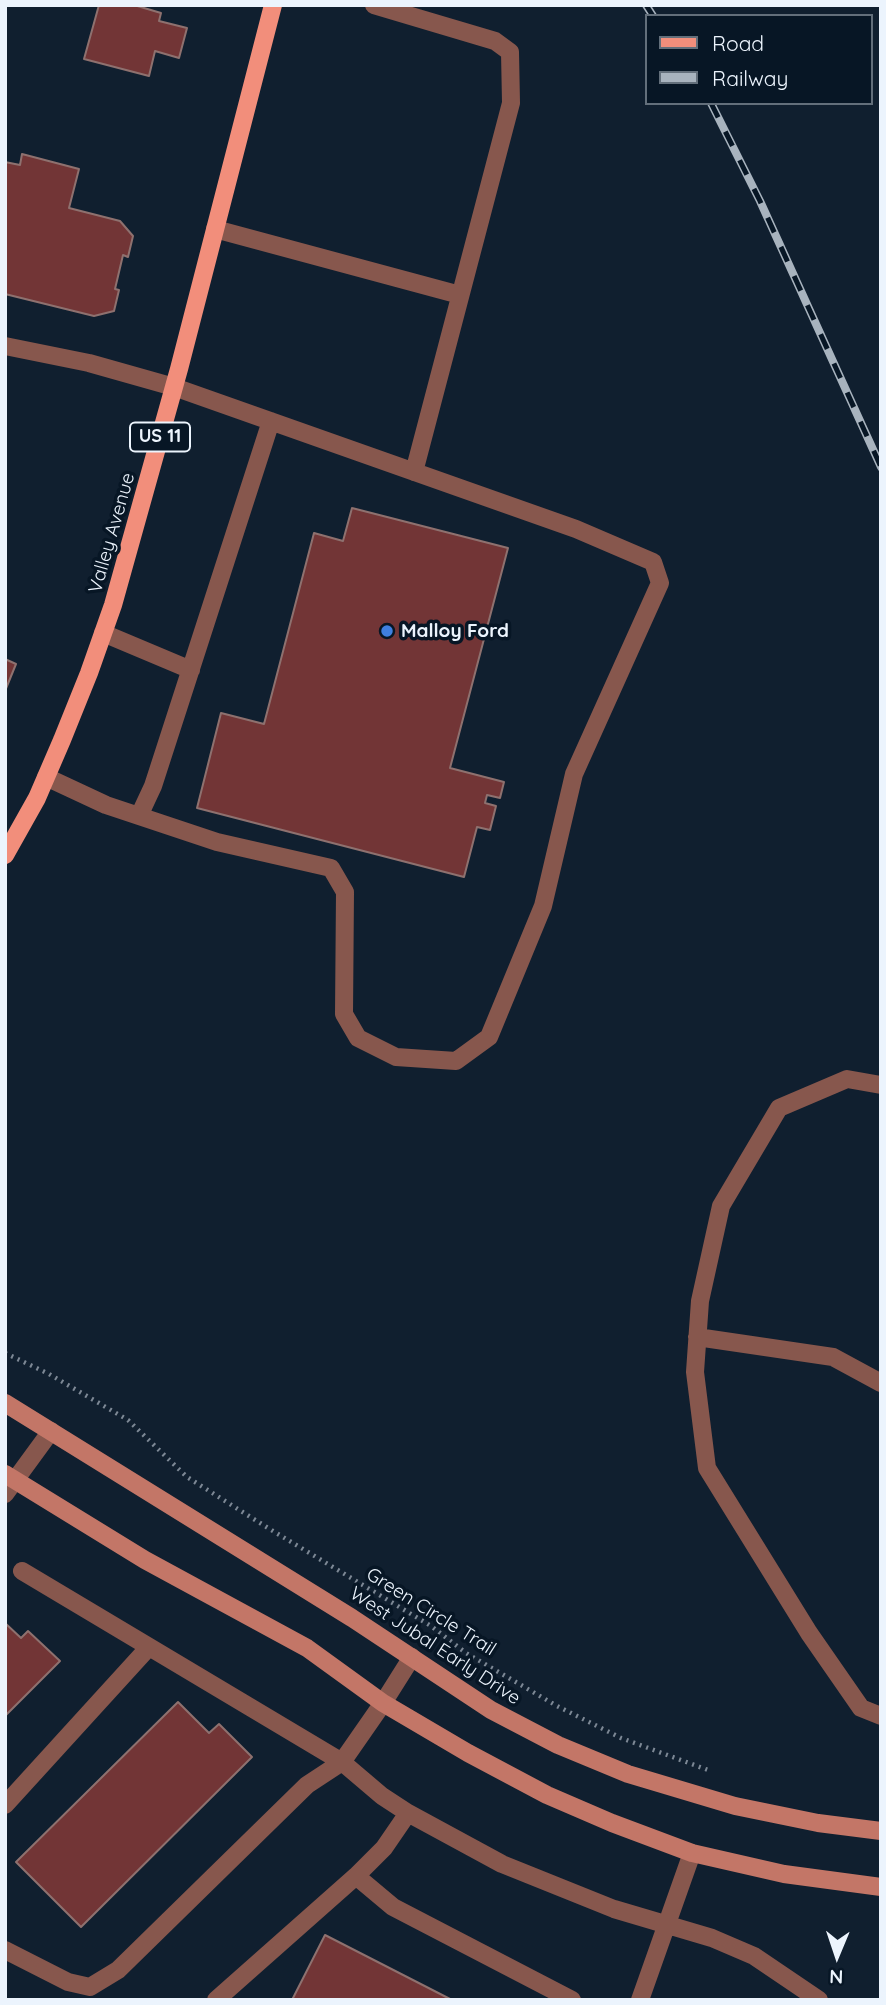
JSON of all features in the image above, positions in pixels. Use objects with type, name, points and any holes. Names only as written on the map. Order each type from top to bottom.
[{"type":"main road","name":"Valley Avenue","points":[[5,855],[46,777],[89,673],[120,580],[174,387],[273,5]]},
{"type":"main road","name":"West Jubal Early Drive","points":[[5,1403],[341,1611],[491,1710],[558,1745],[628,1774],[734,1806],[818,1823],[881,1831]]},
{"type":"main road","points":[[9,1482],[307,1648],[383,1703],[547,1795],[692,1853],[784,1874],[881,1887]]},
{"type":"street","points":[[374,5],[495,41],[510,52],[511,103],[414,472]]},
{"type":"street","points":[[215,229],[460,295]]},
{"type":"street","points":[[5,346],[89,363],[174,387],[576,528],[653,562],[660,583],[575,774],[543,906],[489,1037],[456,1061],[396,1056],[358,1038],[344,1014],[345,892],[331,868],[217,842],[106,805],[46,777]]},
{"type":"street","points":[[139,817],[153,786],[271,421]]},
{"type":"street","points":[[103,633],[191,670]]},
{"type":"street","points":[[881,1085],[847,1079],[779,1108],[721,1206],[700,1301],[695,1372],[707,1468],[809,1633],[861,1708],[881,1717]]},
{"type":"street","points":[[697,1337],[833,1357],[881,1383]]},
{"type":"street","points":[[9,1482],[51,1431]]},
{"type":"street","points":[[22,1571],[342,1762],[382,1796],[408,1813],[502,1864],[614,1909],[712,1938],[754,1956],[819,2000]]},
{"type":"street","points":[[5,1805],[149,1647]]},
{"type":"street","points":[[5,1950],[68,1982],[90,1987],[118,1970],[307,1785],[342,1762],[412,1657]]},
{"type":"street","points":[[216,2000],[356,1876],[384,1848],[408,1813]]},
{"type":"street","points":[[640,2000],[692,1853]]},
{"type":"street","points":[[356,1876],[393,1907],[572,2000]]},
{"type":"path","name":"Green Circle Trail","points":[[5,1353],[50,1374],[128,1420],[187,1477],[431,1626],[466,1653],[557,1706],[621,1738],[719,1774]]},
{"type":"building","points":[[99,5],[134,5],[161,13],[159,21],[187,28],[179,58],[155,51],[149,76],[84,59]]},
{"type":"building","points":[[22,154],[79,169],[69,208],[120,221],[133,236],[128,257],[123,255],[115,289],[119,290],[114,311],[94,316],[5,294],[5,162],[20,165]]},
{"type":"building","name":"Malloy Ford","points":[[352,508],[508,548],[450,768],[504,782],[500,798],[487,795],[485,803],[496,806],[490,830],[477,827],[464,877],[197,808],[221,713],[264,724],[314,533],[343,541]]},
{"type":"building","points":[[5,659],[16,664],[5,691]]},
{"type":"building","points":[[5,1623],[21,1638],[28,1631],[60,1661],[5,1716]]},
{"type":"building","points":[[178,1702],[209,1733],[219,1724],[252,1757],[81,1927],[16,1862]]},
{"type":"building","points":[[325,1935],[452,2000],[292,2000]]},
{"type":"railway","points":[[646,5],[652,14]]},
{"type":"railway","points":[[712,105],[760,201],[881,467]]},
{"type":"place","name":"Malloy Ford","points":[[387,631]]}]
